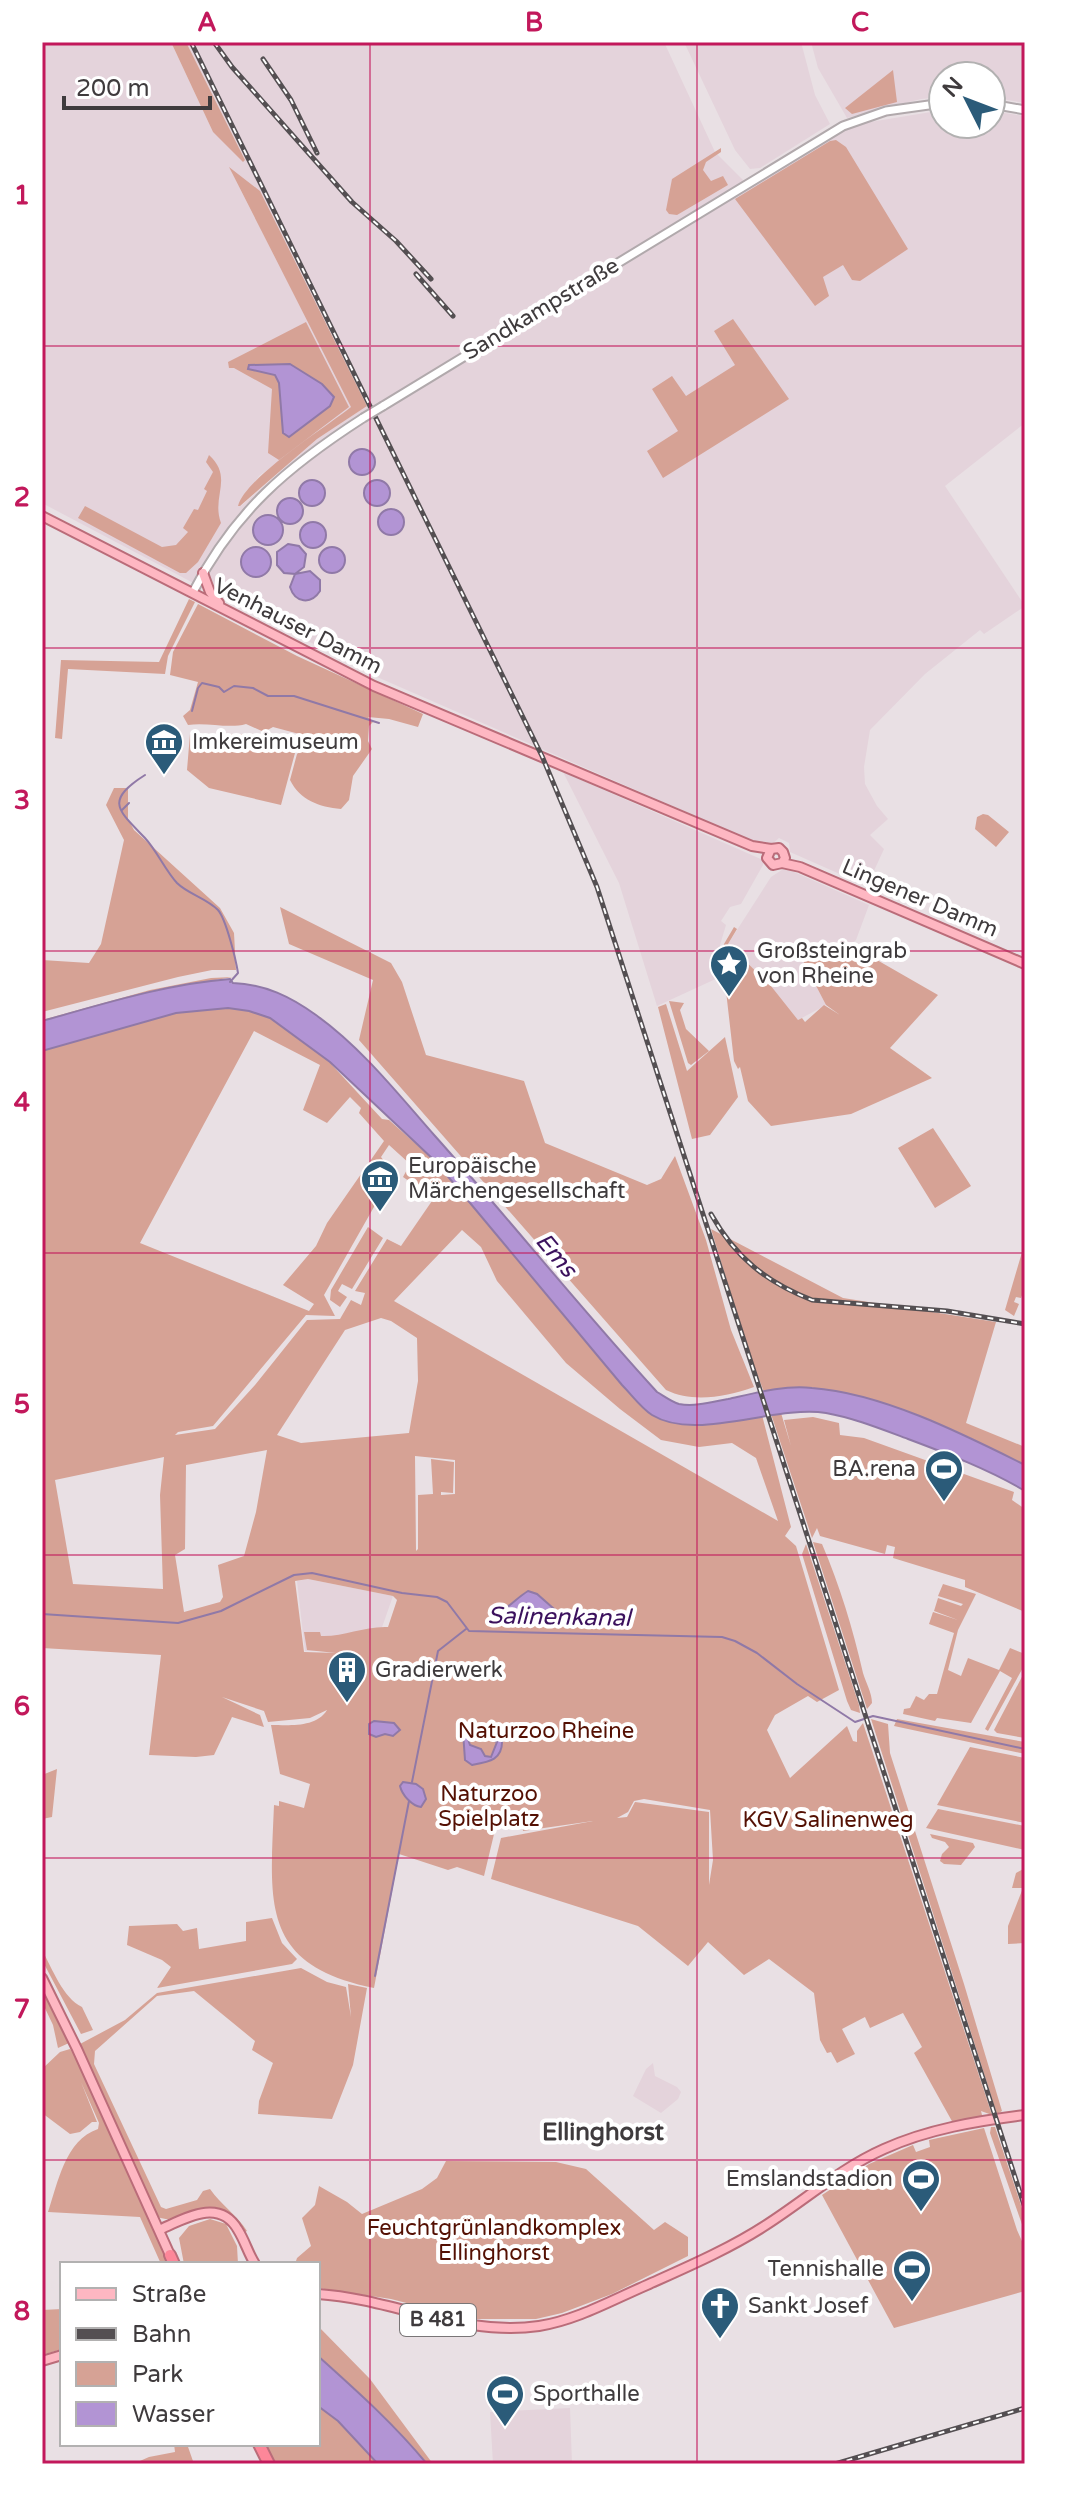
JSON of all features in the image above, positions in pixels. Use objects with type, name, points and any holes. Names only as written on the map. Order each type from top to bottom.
[{"type":"highway","points":[[260,2446],[269,2464]]},
{"type":"main road","name":"Venhauser Damm","points":[[42,516],[374,686],[769,854]]},
{"type":"main road","points":[[203,573],[214,598],[236,615]]},
{"type":"main road","points":[[779,848],[783,859],[773,865],[769,854],[779,848]]},
{"type":"main road","name":"Lingener Damm","points":[[783,859],[1025,964]]},
{"type":"main road","points":[[42,1978],[72,2037],[172,2260]]},
{"type":"main road","name":"B 481","points":[[320,2294],[479,2327],[523,2327],[560,2321],[594,2309],[741,2240],[846,2170],[882,2150],[934,2131],[1025,2115]]},
{"type":"main road","points":[[159,2230],[201,2212],[224,2216],[237,2228],[254,2262]]},
{"type":"main road","points":[[172,2260],[169,2234],[174,2224]]},
{"type":"street","name":"Sandkampstraße","points":[[193,592],[236,523],[260,497],[304,458],[363,418],[843,126],[886,111],[927,105]]},
{"type":"shaded area","points":[[42,42],[171,42],[213,132],[245,160],[186,42],[664,42],[715,152],[749,186],[858,124],[927,113],[927,140],[1007,140],[1007,113],[1025,116],[1025,423],[945,486],[1025,606],[984,634],[980,630],[925,674],[870,730],[864,767],[865,784],[888,819],[870,835],[884,849],[867,886],[790,852],[789,843],[779,838],[771,845],[762,845],[377,677],[235,603],[218,591],[201,587],[42,503]],"holes":[[[230,169],[367,406],[317,439],[241,506],[259,476],[352,408]]]},
{"type":"shaded area","points":[[684,42],[801,42],[815,95],[830,124],[760,168],[750,169],[735,150]]},
{"type":"shaded area","points":[[811,42],[1025,42],[1025,103],[1007,100],[1007,60],[927,60],[927,98],[847,118],[818,68]]},
{"type":"shaded area","points":[[563,772],[763,860],[741,904],[730,907],[721,921],[726,925],[720,945],[720,977],[657,1006],[619,883]]},
{"type":"shaded area","points":[[785,868],[869,905],[856,940],[847,948],[841,946],[823,959],[800,955],[826,1005],[798,1020],[771,986],[728,944],[771,877]]},
{"type":"shaded area","points":[[308,1579],[393,1596],[374,1650],[305,1651],[297,1581]]},
{"type":"shaded area","points":[[653,2063],[655,2076],[681,2092],[678,2099],[661,2113],[633,2096],[646,2069]]},
{"type":"shaded area","points":[[570,2408],[572,2464],[493,2464],[490,2412]]},
{"type":"green space","points":[[171,42],[186,42],[245,160],[243,162],[213,132]]},
{"type":"green space","points":[[893,70],[897,102],[852,114],[845,108]]},
{"type":"green space","points":[[836,140],[846,147],[908,249],[860,281],[852,280],[843,265],[823,277],[829,296],[815,306],[735,199]]},
{"type":"green space","points":[[721,148],[721,152],[706,162],[703,170],[711,181],[723,176],[728,185],[677,215],[669,214],[666,210],[672,179]]},
{"type":"green space","points":[[229,167],[260,191],[367,406],[317,439],[240,506],[244,494],[270,467],[351,407]]},
{"type":"green space","points":[[733,319],[789,399],[663,478],[647,451],[678,431],[652,389],[672,376],[686,396],[735,365],[714,331]]},
{"type":"green space","points":[[306,322],[349,407],[279,460],[268,453],[272,389],[229,368],[228,362]],"holes":[[[264,372],[322,384],[283,433],[279,383],[275,375]]]},
{"type":"green space","points":[[209,455],[220,472],[218,504],[221,523],[198,562],[186,573],[180,573],[78,518],[85,506],[162,547],[176,545],[188,532],[183,528],[194,509],[198,510],[207,491],[204,489],[213,472],[206,462]]},
{"type":"green space","points":[[189,599],[195,602],[168,656],[165,674],[68,669],[62,739],[55,738],[61,660],[159,662]]},
{"type":"green space","points":[[198,604],[297,656],[423,714],[418,727],[368,717],[373,722],[369,726],[368,741],[372,749],[353,776],[349,800],[341,809],[311,801],[299,793],[290,780],[297,754],[307,744],[303,735],[273,727],[264,732],[246,724],[188,725],[183,716],[190,710],[198,682],[170,675],[173,652]]},
{"type":"green space","points":[[190,734],[283,734],[298,738],[301,744],[295,753],[281,805],[209,788],[187,770]]},
{"type":"green space","points":[[114,788],[128,788],[128,819],[134,830],[220,908],[234,933],[236,970],[212,970],[178,977],[42,1012],[42,960],[89,963],[101,944],[124,840],[106,805]]},
{"type":"green space","points":[[983,814],[1009,832],[996,847],[975,829],[977,817]]},
{"type":"green space","points":[[280,907],[391,963],[402,982],[426,1055],[524,1081],[545,1143],[647,1185],[661,1179],[675,1156],[706,1240],[731,1330],[754,1387],[709,1397],[687,1396],[666,1390],[359,1040],[373,980],[289,944]]},
{"type":"green space","points":[[734,927],[737,929],[728,944],[771,986],[798,1020],[802,1018],[805,1022],[824,1005],[840,1015],[826,1005],[800,955],[823,959],[841,946],[877,960],[938,995],[890,1048],[932,1078],[851,1114],[771,1126],[748,1101],[740,1067],[738,1069],[734,1061],[722,956],[724,944]]},
{"type":"green space","points":[[233,977],[157,990],[42,1022],[150,990],[211,978]]},
{"type":"green space","points":[[669,1001],[684,1003],[680,1010],[686,1029],[709,1051],[691,1065],[688,1063]]},
{"type":"green space","points":[[666,1004],[687,1071],[725,1037],[738,1097],[710,1135],[692,1139],[658,1007]]},
{"type":"green space","points":[[210,1007],[249,1010],[272,1016],[330,1058],[332,1065],[382,1119],[389,1120],[435,1161],[622,1385],[711,1425],[762,1415],[791,1527],[785,1536],[796,1546],[839,1690],[817,1702],[808,1696],[775,1715],[767,1730],[790,1778],[847,1726],[853,1741],[857,1742],[857,1731],[863,1723],[992,2115],[981,2111],[983,2119],[953,2123],[914,2053],[922,2047],[903,2013],[870,2028],[865,2017],[842,2029],[855,2054],[837,2063],[820,2040],[814,1993],[769,1959],[744,1975],[708,1942],[688,1966],[638,1926],[491,1879],[501,1838],[593,1821],[523,1831],[522,1823],[495,1830],[484,1876],[457,1867],[448,1870],[399,1854],[374,1988],[337,1978],[310,1963],[291,1946],[280,1925],[272,1872],[274,1805],[279,1806],[279,1801],[304,1808],[310,1784],[280,1774],[271,1725],[309,1723],[327,1710],[310,1718],[268,1722],[264,1711],[222,1697],[260,1715],[264,1727],[232,1717],[214,1755],[149,1755],[161,1655],[42,1648],[42,1044],[165,1013]],"holes":[[[254,1031],[320,1065],[303,1110],[327,1123],[350,1097],[361,1108],[359,1113],[384,1141],[327,1223],[316,1246],[283,1285],[314,1304],[309,1311],[140,1243]],[[389,1145],[410,1164],[403,1177],[434,1198],[401,1246],[387,1239],[355,1291],[365,1293],[361,1305],[351,1300],[340,1319],[307,1320],[215,1429],[175,1435],[213,1426],[306,1315],[335,1316],[324,1295],[387,1184],[378,1176],[387,1165],[381,1157]],[[462,1230],[481,1247],[497,1281],[566,1363],[620,1409],[661,1440],[699,1447],[732,1443],[756,1458],[778,1521],[394,1301]],[[381,1318],[417,1338],[418,1381],[409,1433],[301,1443],[277,1435],[345,1330]],[[267,1450],[244,1556],[218,1565],[223,1597],[220,1602],[184,1612],[175,1555],[185,1549],[186,1465]],[[415,1456],[455,1460],[455,1494],[441,1495],[441,1492],[453,1493],[454,1462],[431,1459],[433,1494],[418,1495],[416,1551]],[[164,1457],[160,1495],[163,1589],[73,1584],[55,1480]],[[308,1579],[393,1596],[397,1600],[388,1627],[329,1636],[321,1636],[320,1632],[304,1632],[307,1650],[336,1653],[304,1652],[295,1581]],[[644,1799],[710,1810],[713,1860],[709,1885],[709,1812],[635,1802],[627,1817],[617,1818],[628,1812],[634,1801]]]},
{"type":"green space","points":[[933,1128],[971,1186],[935,1208],[898,1148]]},
{"type":"green space","points":[[368,1227],[383,1238],[352,1289],[342,1284],[338,1291],[347,1297],[340,1307],[330,1300],[331,1290]]},
{"type":"green space","points":[[711,1229],[843,1298],[996,1322],[966,1423],[1025,1447],[1025,1465],[932,1421],[865,1398],[831,1391],[797,1389],[764,1392]]},
{"type":"green space","points":[[1025,1242],[1025,1287],[1021,1298],[1016,1297],[1014,1302],[1019,1304],[1014,1316],[1005,1310]]},
{"type":"green space","points":[[781,1413],[791,1446],[784,1420],[813,1417],[839,1423],[840,1435],[864,1438],[1014,1492],[1012,1500],[1025,1509],[1025,1612],[965,1587],[965,1580],[893,1558],[895,1547],[887,1545],[885,1554],[820,1536],[817,1528],[812,1538],[771,1414]]},
{"type":"green space","points":[[813,1542],[822,1544],[846,1608],[871,1696],[872,1703],[867,1709]]},
{"type":"green space","points":[[806,1544],[860,1713],[851,1710],[847,1701],[802,1554]]},
{"type":"green space","points":[[943,1584],[976,1594],[958,1630],[948,1670],[961,1676],[968,1658],[999,1670],[1010,1648],[1025,1654],[1025,1664],[988,1731],[985,1729],[1012,1678],[1000,1671],[971,1723],[937,1718],[935,1721],[903,1714],[916,1696],[924,1700],[929,1694],[937,1694],[954,1633],[929,1624],[933,1612],[958,1620],[934,1611],[938,1598],[961,1606],[963,1604],[938,1596]]},
{"type":"green space","points":[[1025,1671],[1025,1738],[997,1733],[994,1730]]},
{"type":"green space","points":[[871,1719],[888,1724],[890,1753],[1002,2111],[997,2114]]},
{"type":"green space","points":[[897,1719],[1025,1742],[1025,1754],[894,1726]]},
{"type":"green space","points":[[970,1747],[1025,1758],[1025,1823],[937,1805]]},
{"type":"green space","points":[[57,1769],[52,1817],[42,1819],[42,1775]]},
{"type":"green space","points":[[938,1809],[1025,1826],[1025,1850],[926,1828]]},
{"type":"green space","points":[[930,1834],[973,1843],[975,1847],[961,1865],[944,1864],[940,1861],[942,1854],[949,1847]]},
{"type":"green space","points":[[1025,1868],[1025,1943],[1008,1944],[1008,1926],[1023,1888],[1012,1888],[1016,1873]]},
{"type":"green space","points":[[272,1918],[282,1943],[297,1959],[292,1964],[157,1988],[171,1967],[127,1945],[129,1926],[177,1924],[183,1931],[197,1928],[199,1949],[246,1941],[246,1922]]},
{"type":"green space","points":[[42,1950],[64,1990],[82,2007],[93,2030],[81,2034],[42,1960]]},
{"type":"green space","points":[[301,1968],[327,1982],[346,1987],[351,2017],[348,1984],[367,1988],[353,2065],[332,2119],[258,2114],[259,2101],[273,2063],[252,2050],[255,2041],[194,1991],[157,1996],[95,2051],[94,2064],[161,2207],[166,2209],[197,2200],[203,2191],[210,2189],[247,2231],[231,2217],[207,2208],[169,2219],[158,2217],[80,2044],[125,2020],[157,1993]]},
{"type":"green space","points":[[42,1984],[69,2043],[58,2048],[53,2025],[42,2002]]},
{"type":"green space","points":[[70,2049],[77,2058],[169,2262],[160,2262],[140,2217],[48,2212],[70,2152],[98,2129],[99,2123],[81,2082],[97,2122],[70,2134],[42,2113],[42,2069],[60,2052]]},
{"type":"green space","points":[[991,2127],[995,2127],[1025,2217],[1025,2233],[990,2133]]},
{"type":"green space","name":"Emslandstadion","points":[[984,2128],[1025,2248],[1025,2291],[894,2328],[822,2195],[869,2164],[913,2145],[916,2152],[930,2147],[929,2140]]},
{"type":"green space","name":"Feuchtgrünlandkomplex Ellinghorst","points":[[446,2161],[556,2162],[586,2169],[654,2230],[665,2222],[688,2237],[688,2256],[612,2294],[562,2313],[536,2319],[469,2319],[391,2299],[320,2288],[320,2262],[296,2262],[311,2246],[302,2218],[315,2205],[319,2186],[362,2214],[422,2189],[437,2178]]},
{"type":"green space","points":[[210,2219],[226,2224],[237,2246],[238,2262],[184,2262],[179,2238],[189,2226]]},
{"type":"green space","points":[[60,2309],[60,2350],[42,2355],[42,2310]]},
{"type":"green space","points":[[320,2328],[370,2379],[433,2464],[275,2464],[267,2446],[320,2446]]},
{"type":"green space","points":[[174,2446],[188,2446],[194,2464],[133,2464],[149,2457],[175,2452]]},
{"type":"water","points":[[290,364],[322,384],[334,397],[330,406],[289,437],[283,433],[279,383],[275,375],[248,369],[249,365]]},
{"type":"water","points":[[362,449],[371,453],[375,462],[371,471],[362,475],[353,471],[349,462],[353,453]]},
{"type":"water","points":[[312,480],[321,484],[325,493],[321,502],[312,506],[303,502],[299,493],[303,484]]},
{"type":"water","points":[[377,480],[386,484],[390,493],[386,502],[377,506],[368,502],[364,493],[368,484]]},
{"type":"water","points":[[290,498],[299,502],[303,511],[299,520],[290,524],[281,520],[277,511],[281,502]]},
{"type":"water","points":[[391,509],[400,513],[404,522],[400,531],[391,535],[382,531],[378,522],[382,513]]},
{"type":"water","points":[[268,515],[279,519],[283,530],[279,541],[268,545],[257,541],[253,530],[257,519]]},
{"type":"water","points":[[313,522],[322,526],[326,535],[322,544],[313,548],[304,544],[300,535],[304,526]]},
{"type":"water","points":[[288,544],[299,546],[306,554],[304,567],[295,574],[284,573],[277,565],[277,552]]},
{"type":"water","points":[[256,547],[267,551],[271,562],[267,573],[256,577],[245,573],[241,562],[245,551]]},
{"type":"water","points":[[332,547],[341,551],[345,560],[341,569],[332,573],[323,569],[319,560],[323,551]]},
{"type":"water","points":[[310,571],[320,580],[320,591],[316,596],[304,600],[292,592],[290,587],[295,574]]},
{"type":"water","points":[[230,979],[233,983],[267,989],[297,1003],[333,1028],[364,1057],[657,1392],[685,1405],[791,1388],[839,1391],[866,1398],[922,1417],[1025,1465],[1025,1491],[938,1450],[867,1424],[826,1413],[805,1412],[690,1425],[652,1415],[622,1385],[435,1161],[330,1062],[270,1018],[228,1008],[176,1013],[42,1051],[42,1021],[158,990]]},
{"type":"water","points":[[528,1591],[537,1594],[561,1615],[550,1613],[547,1620],[542,1612],[492,1616],[502,1611]]},
{"type":"water","points":[[374,1721],[394,1723],[400,1730],[393,1736],[385,1734],[376,1737],[369,1734],[369,1724]]},
{"type":"water","points":[[472,1727],[502,1740],[500,1752],[489,1761],[472,1765],[465,1760],[463,1732]],"holes":[[[472,1732],[497,1742],[491,1757],[470,1745],[468,1739]]]},
{"type":"water","points":[[403,1782],[416,1784],[423,1789],[426,1799],[421,1807],[405,1796],[400,1786]]},
{"type":"water","points":[[320,2358],[388,2421],[427,2464],[378,2464],[338,2421],[320,2408]]},
{"type":"waterway","points":[[192,711],[202,683],[219,687],[224,692],[234,686],[253,688],[268,696],[294,696],[379,723]]},
{"type":"waterway","points":[[145,775],[124,792],[120,799],[122,813],[149,843],[177,883],[218,910],[238,973],[230,982]]},
{"type":"waterway","points":[[122,810],[129,803]]},
{"type":"waterway","name":"Salinenkanal","points":[[42,1614],[178,1623],[221,1611],[294,1575],[312,1573],[402,1593],[437,1597],[447,1602],[469,1631],[722,1637],[757,1653],[855,1722],[873,1716],[1025,1749]]},
{"type":"waterway","points":[[412,1782],[438,1651],[466,1629]]},
{"type":"waterway","points":[[375,1976],[409,1801]]},
{"type":"railway","points":[[191,42],[542,756],[597,887],[1025,2208]]},
{"type":"railway","points":[[214,42],[232,67],[352,202],[396,241],[431,279]]},
{"type":"railway","points":[[263,59],[291,100],[317,153]]},
{"type":"railway","points":[[416,274],[453,316]]},
{"type":"railway","points":[[711,1214],[730,1243],[753,1266],[780,1285],[812,1300],[947,1311],[1025,1324]]},
{"type":"railway","points":[[835,2464],[1025,2408]]},
{"type":"place","name":"Imkereimuseum","points":[[164,776]]},
{"type":"place","name":"Großsteingrab von Rheine","points":[[729,998]]},
{"type":"place","name":"Europäische Märchengesellschaft","points":[[380,1213]]},
{"type":"place","name":"BA.rena","points":[[944,1503]]},
{"type":"place","name":"Gradierwerk","points":[[347,1704]]},
{"type":"place","name":"Emslandstadion","points":[[921,2213]]},
{"type":"place","name":"Tennishalle","points":[[912,2303]]},
{"type":"place","name":"Sankt Josef","points":[[720,2340]]},
{"type":"place","name":"Sporthalle","points":[[505,2428]]},
{"type":"district","name":"Ellinghorst","points":[[603,2132]]},
{"type":"water label","name":"Ems","points":[[556,1255]]},
{"type":"park label","name":"Naturzoo Rheine","points":[[546,1731]]},
{"type":"park label","name":"Naturzoo Spielplatz","points":[[489,1806]]},
{"type":"park label","name":"KGV Salinenweg","points":[[828,1820]]}]
